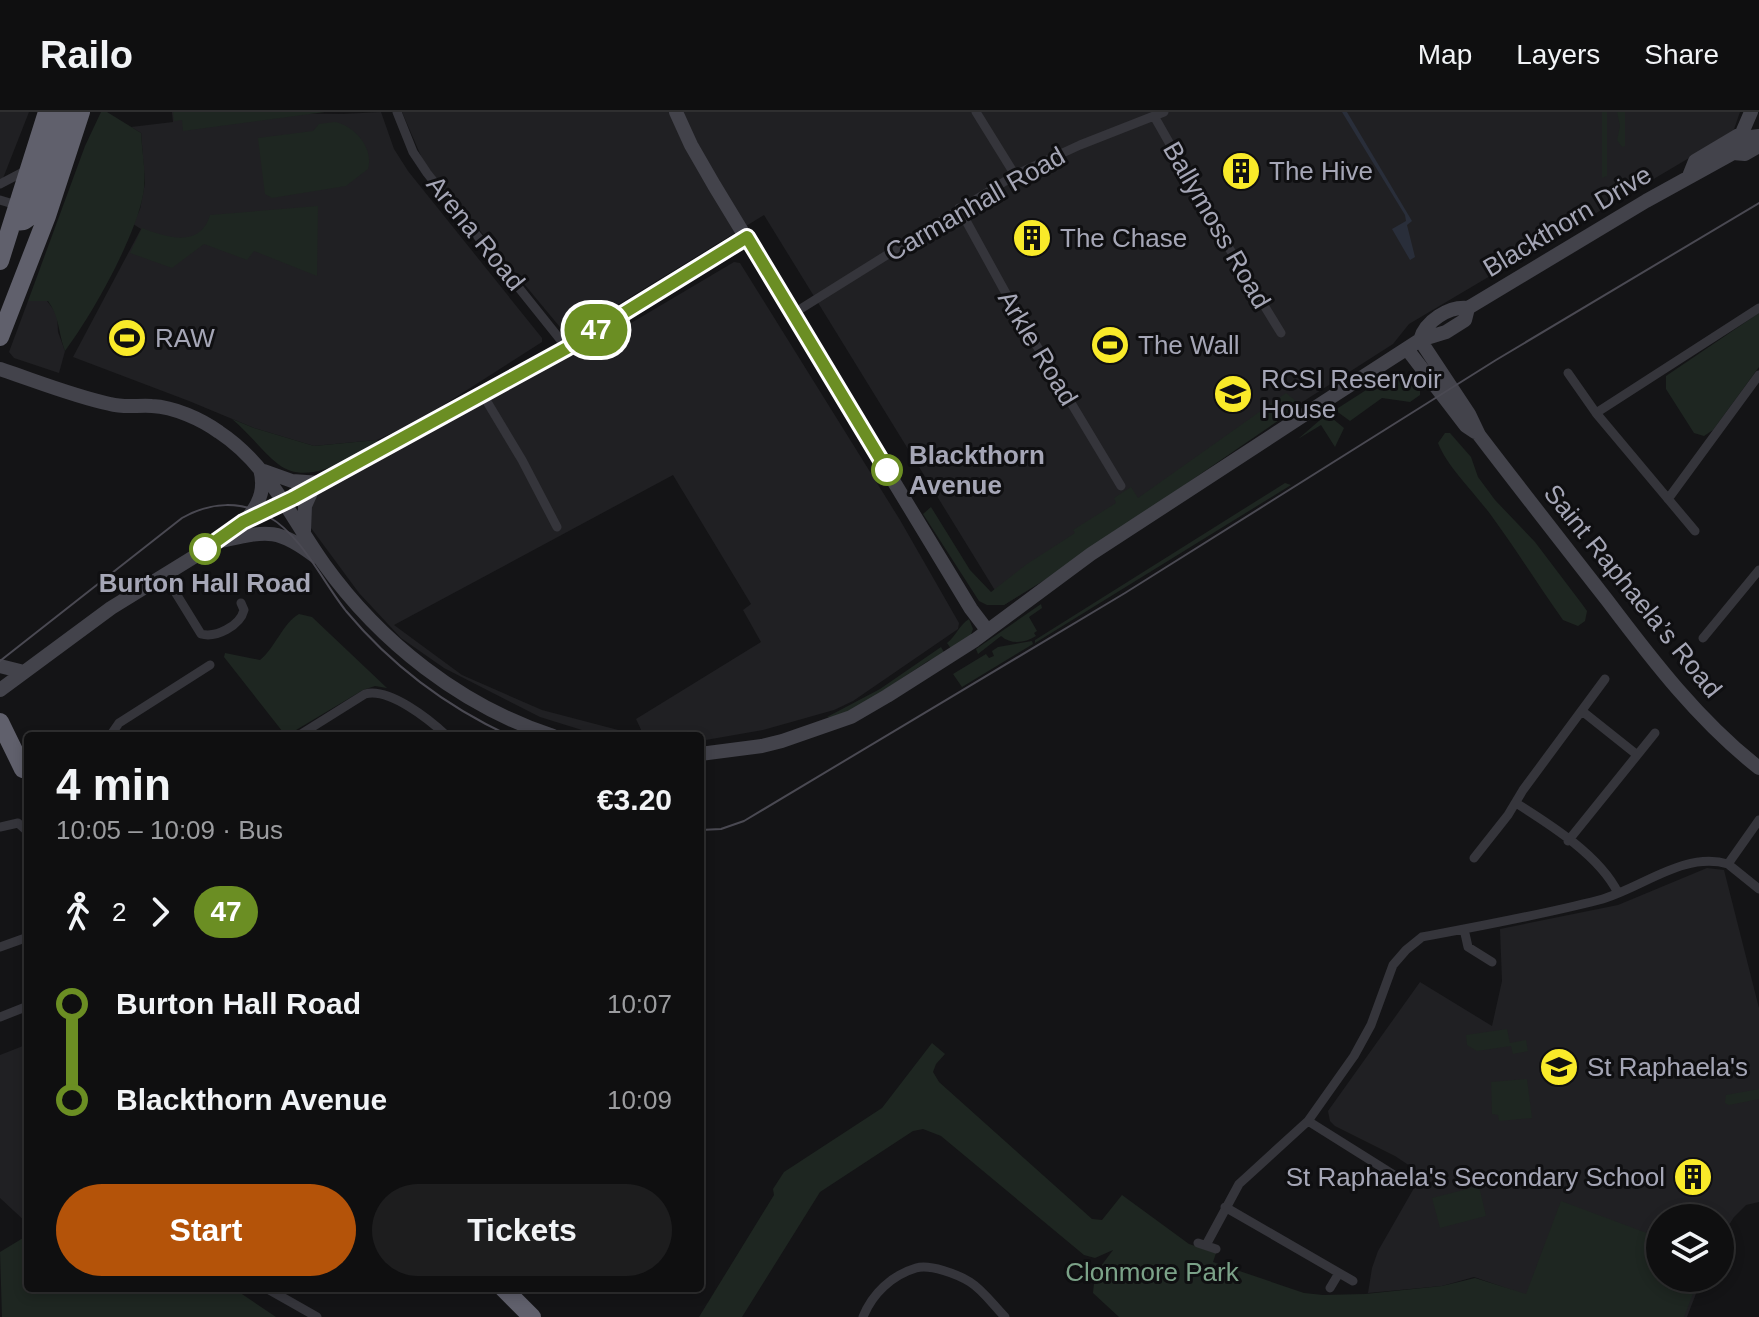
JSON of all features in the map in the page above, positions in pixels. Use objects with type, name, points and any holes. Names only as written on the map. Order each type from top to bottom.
[{"type":"highway","points":[[0,337],[32,163],[47,112]]},
{"type":"highway","points":[[23,214],[64,112]]},
{"type":"highway","points":[[0,261],[81,112]]},
{"type":"highway","points":[[0,722],[24,769]]},
{"type":"highway","points":[[0,757],[24,770]]},
{"type":"highway","points":[[507,1292],[532,1317]]},
{"type":"street","name":"Arena Road","points":[[397,112],[413,152],[427,173],[567,348]]},
{"type":"street","points":[[676,112],[691,145],[971,609],[987,630]]},
{"type":"street","points":[[976,112],[1015,175]]},
{"type":"street","name":"Blackthorn Drive","points":[[1689,176],[1695,161],[1742,133],[1754,112],[1759,120]]},
{"type":"street","name":"Carmanhall Road","points":[[794,313],[1015,175],[1159,114]]},
{"type":"street","name":"Ballymoss Road","points":[[1159,114],[1229,248],[1281,333]]},
{"type":"street","name":"Blackthorn Drive","points":[[1407,349],[1420,340],[1446,332],[1465,320],[1468,308],[1733,153],[1746,139],[1759,136]]},
{"type":"street","name":"Blackthorn Drive","points":[[1733,153],[1745,154],[1759,146]]},
{"type":"street","points":[[0,184],[16,178],[32,163]]},
{"type":"street","points":[[0,200],[23,214]]},
{"type":"street","name":"Arkle Road","points":[[959,208],[1121,486]]},
{"type":"street","points":[[243,522],[317,485],[567,348],[747,237]]},
{"type":"street","points":[[1596,413],[1759,308]]},
{"type":"street","name":"Saint Raphaela’s Road","points":[[1420,340],[1466,408],[1479,435],[1686,700],[1734,749],[1759,768]]},
{"type":"street","points":[[704,753],[773,744],[851,717],[933,668],[1091,554],[1407,349]]},
{"type":"street","name":"Saint Raphaela’s Road","points":[[1407,349],[1466,426],[1479,435]]},
{"type":"street","points":[[0,369],[112,405],[156,406],[180,413],[220,432],[260,469],[355,605],[410,656],[494,711],[544,732]]},
{"type":"street","points":[[1568,373],[1596,413],[1695,531]]},
{"type":"street","points":[[1668,499],[1759,375]]},
{"type":"street","points":[[483,395],[557,527]]},
{"type":"street","points":[[260,469],[292,481],[317,485]]},
{"type":"street","points":[[0,690],[111,608],[218,542],[243,522],[260,501],[263,480],[260,469]]},
{"type":"street","points":[[304,531],[305,506],[317,485]]},
{"type":"street","points":[[218,542],[257,533],[284,536],[323,562]]},
{"type":"street","points":[[1703,638],[1759,570]]},
{"type":"street","points":[[164,574],[201,634],[215,635],[240,620],[244,610],[241,603]]},
{"type":"street","points":[[113,732],[119,723],[210,665]]},
{"type":"street","points":[[0,666],[24,672]]},
{"type":"street","points":[[1474,858],[1605,679]]},
{"type":"street","points":[[305,732],[373,692],[381,692],[441,732]]},
{"type":"street","points":[[1582,711],[1636,754]]},
{"type":"street","points":[[1568,841],[1655,733]]},
{"type":"street","points":[[1516,803],[1610,875],[1618,893]]},
{"type":"street","points":[[1728,864],[1759,820]]},
{"type":"street","points":[[0,827],[18,823],[24,828]]},
{"type":"street","points":[[1207,1246],[1239,1184],[1308,1121],[1354,1056],[1371,1025],[1393,965],[1422,937],[1618,893],[1689,863],[1718,861],[1728,864],[1759,889]]},
{"type":"street","points":[[1464,929],[1468,947],[1492,962]]},
{"type":"street","points":[[0,947],[24,938]]},
{"type":"street","points":[[0,1017],[24,1008]]},
{"type":"street","points":[[1308,1121],[1402,1180]]},
{"type":"street","points":[[1225,1207],[1353,1281]]},
{"type":"street","points":[[863,1317],[877,1292],[893,1279],[919,1266],[971,1282],[1005,1317]]},
{"type":"street","points":[[1330,1288],[1339,1273]]},
{"type":"street","points":[[273,1292],[317,1317]]},
{"type":"shaded area","points":[[0,112],[29,112],[0,186]]},
{"type":"shaded area","points":[[172,112],[381,112],[394,149],[408,171],[542,338],[542,342],[420,420],[377,440],[314,446],[254,428],[73,357],[141,229],[133,224],[140,209],[145,183],[141,133],[131,127],[173,122]]},
{"type":"shaded area","points":[[402,112],[1740,112],[1733,132],[1409,324],[1393,344],[1304,401],[1059,571],[1004,605],[764,215],[572,333],[564,332],[424,163]]},
{"type":"shaded area","points":[[734,262],[740,263],[900,520],[959,623],[958,629],[853,701],[834,710],[763,730],[704,740],[704,732],[642,732],[636,719],[761,642],[743,610],[751,604],[673,475],[394,625],[462,675],[542,710],[626,732],[588,732],[540,717],[444,668],[401,638],[359,593],[311,528],[308,511],[316,495],[495,392],[599,342]]},
{"type":"shaded area","points":[[28,301],[47,301],[57,314],[58,332],[65,351],[59,373],[14,358],[9,352]]},
{"type":"shaded area","name":"St Raphaela's","points":[[1707,868],[1724,870],[1759,1008],[1759,1202],[1746,1205],[1734,1217],[1734,1204],[1646,1204],[1646,1292],[1697,1292],[1687,1317],[1590,1317],[1474,1277],[1442,1286],[1368,1293],[1378,1251],[1422,1174],[1395,1156],[1335,1126],[1330,1121],[1328,1111],[1420,982],[1492,1026],[1502,981],[1500,929],[1618,905]]},
{"type":"shaded area","points":[[24,1046],[24,1220],[0,1198],[0,1055]]},
{"type":"green space","points":[[101,112],[107,112],[141,133],[143,195],[131,232],[111,276],[65,351],[57,319],[48,301],[28,301],[85,146]]},
{"type":"green space","points":[[173,112],[325,112],[183,131],[182,120],[174,121]]},
{"type":"green space","points":[[1602,112],[1607,112],[1607,176],[1602,178]]},
{"type":"green space","points":[[1617,112],[1625,112],[1625,146],[1622,147],[1617,140],[1620,126]]},
{"type":"green space","points":[[335,122],[349,128],[361,139],[368,153],[368,169],[346,186],[272,198],[265,194],[258,138],[313,131],[319,124]]},
{"type":"green space","points":[[318,206],[317,276],[254,251],[247,260],[204,244],[172,268],[130,253],[142,228],[181,238],[199,233],[210,215]]},
{"type":"green space","points":[[1759,313],[1759,367],[1713,430],[1704,436],[1694,433],[1666,389],[1666,376]]},
{"type":"green space","points":[[1391,374],[1412,381],[1420,395],[1410,402],[1382,398],[1350,421],[1335,410]]},
{"type":"green space","points":[[1286,393],[1301,405],[1059,571],[1004,605],[987,605],[979,601],[923,514],[931,507],[970,570],[991,592],[1075,533],[1073,530],[1116,503],[1114,498],[1131,487],[1138,498]]},
{"type":"green space","points":[[1327,414],[1344,428],[1335,447],[1321,425],[1298,439]]},
{"type":"green space","points":[[232,419],[314,446],[377,440],[379,443],[329,468],[302,473],[278,464]]},
{"type":"green space","points":[[1445,433],[1450,433],[1471,457],[1478,477],[1495,500],[1535,542],[1582,604],[1587,611],[1585,621],[1578,626],[1563,620],[1493,518],[1448,462],[1438,443]]},
{"type":"green space","points":[[1285,483],[1291,485],[1035,643],[1035,640]]},
{"type":"green space","points":[[1041,604],[1042,608],[1029,617],[1037,631],[1034,633],[1036,636],[1018,642],[1001,636],[978,654],[976,649]]},
{"type":"green space","points":[[299,614],[312,617],[387,688],[375,686],[363,690],[293,732],[283,732],[224,657],[225,653],[260,660]]},
{"type":"green space","points":[[969,619],[973,629],[970,637],[952,650],[947,643]]},
{"type":"green space","points":[[1032,641],[1033,644],[962,687],[953,674],[986,654],[989,658],[994,656],[992,651],[998,647]]},
{"type":"green space","points":[[941,647],[945,654],[928,661],[859,707],[827,717],[880,689]]},
{"type":"green space","points":[[1507,1029],[1510,1043],[1526,1040],[1528,1051],[1513,1054],[1511,1046],[1477,1051],[1467,1045],[1466,1035]]},
{"type":"green space","name":"Clonmore Park","points":[[932,1043],[945,1054],[933,1072],[939,1082],[1092,1219],[1102,1220],[1122,1195],[1189,1244],[1216,1253],[1213,1262],[1304,1293],[1365,1294],[1442,1286],[1475,1278],[1526,1294],[1561,1201],[1646,1233],[1646,1292],[1694,1292],[1684,1317],[1119,1317],[1093,1293],[1095,1274],[1113,1250],[1095,1258],[1084,1255],[941,1136],[923,1129],[913,1131],[820,1192],[742,1317],[699,1317],[774,1195],[773,1189],[784,1172],[882,1108]]},
{"type":"green space","points":[[1527,1079],[1532,1118],[1499,1121],[1498,1115],[1492,1114],[1491,1082]]},
{"type":"green space","points":[[1759,1089],[1759,1099],[1729,1105],[1725,1103],[1726,1095]]},
{"type":"green space","points":[[1479,1186],[1486,1216],[1440,1228],[1432,1198]]},
{"type":"green space","points":[[24,1237],[24,1292],[239,1292],[276,1317],[2,1317],[0,1252]]},
{"type":"water","points":[[1342,112],[1347,112],[1412,221],[1407,225],[1415,257],[1410,260],[1392,229],[1406,221],[1405,215]]},
{"type":"tram line","points":[[704,830],[721,829],[744,821],[1125,593],[1496,360],[1759,203]]},
{"type":"tram line","points":[[0,661],[182,518],[214,506],[237,506],[258,512],[281,525],[311,560],[346,611],[401,667],[442,698],[502,732]]},
{"type":"bus line","name":"47","points":[[205,549],[243,522],[293,498],[567,348],[747,237],[887,470]]},
{"type":"place","name":"The Hive","points":[[1241,171]]},
{"type":"place","name":"The Chase","points":[[1032,238]]},
{"type":"place","name":"RAW","points":[[127,338]]},
{"type":"place","name":"The Wall","points":[[1110,345]]},
{"type":"place","name":"RCSI Reservoir House","points":[[1233,394]]},
{"type":"place","name":"Blackthorn Avenue","points":[[887,470]]},
{"type":"place","name":"Burton Hall Road","points":[[205,549]]},
{"type":"place","name":"St Raphaela's","points":[[1559,1067]]},
{"type":"place","name":"St Raphaela's Secondary School","points":[[1693,1177]]}]
